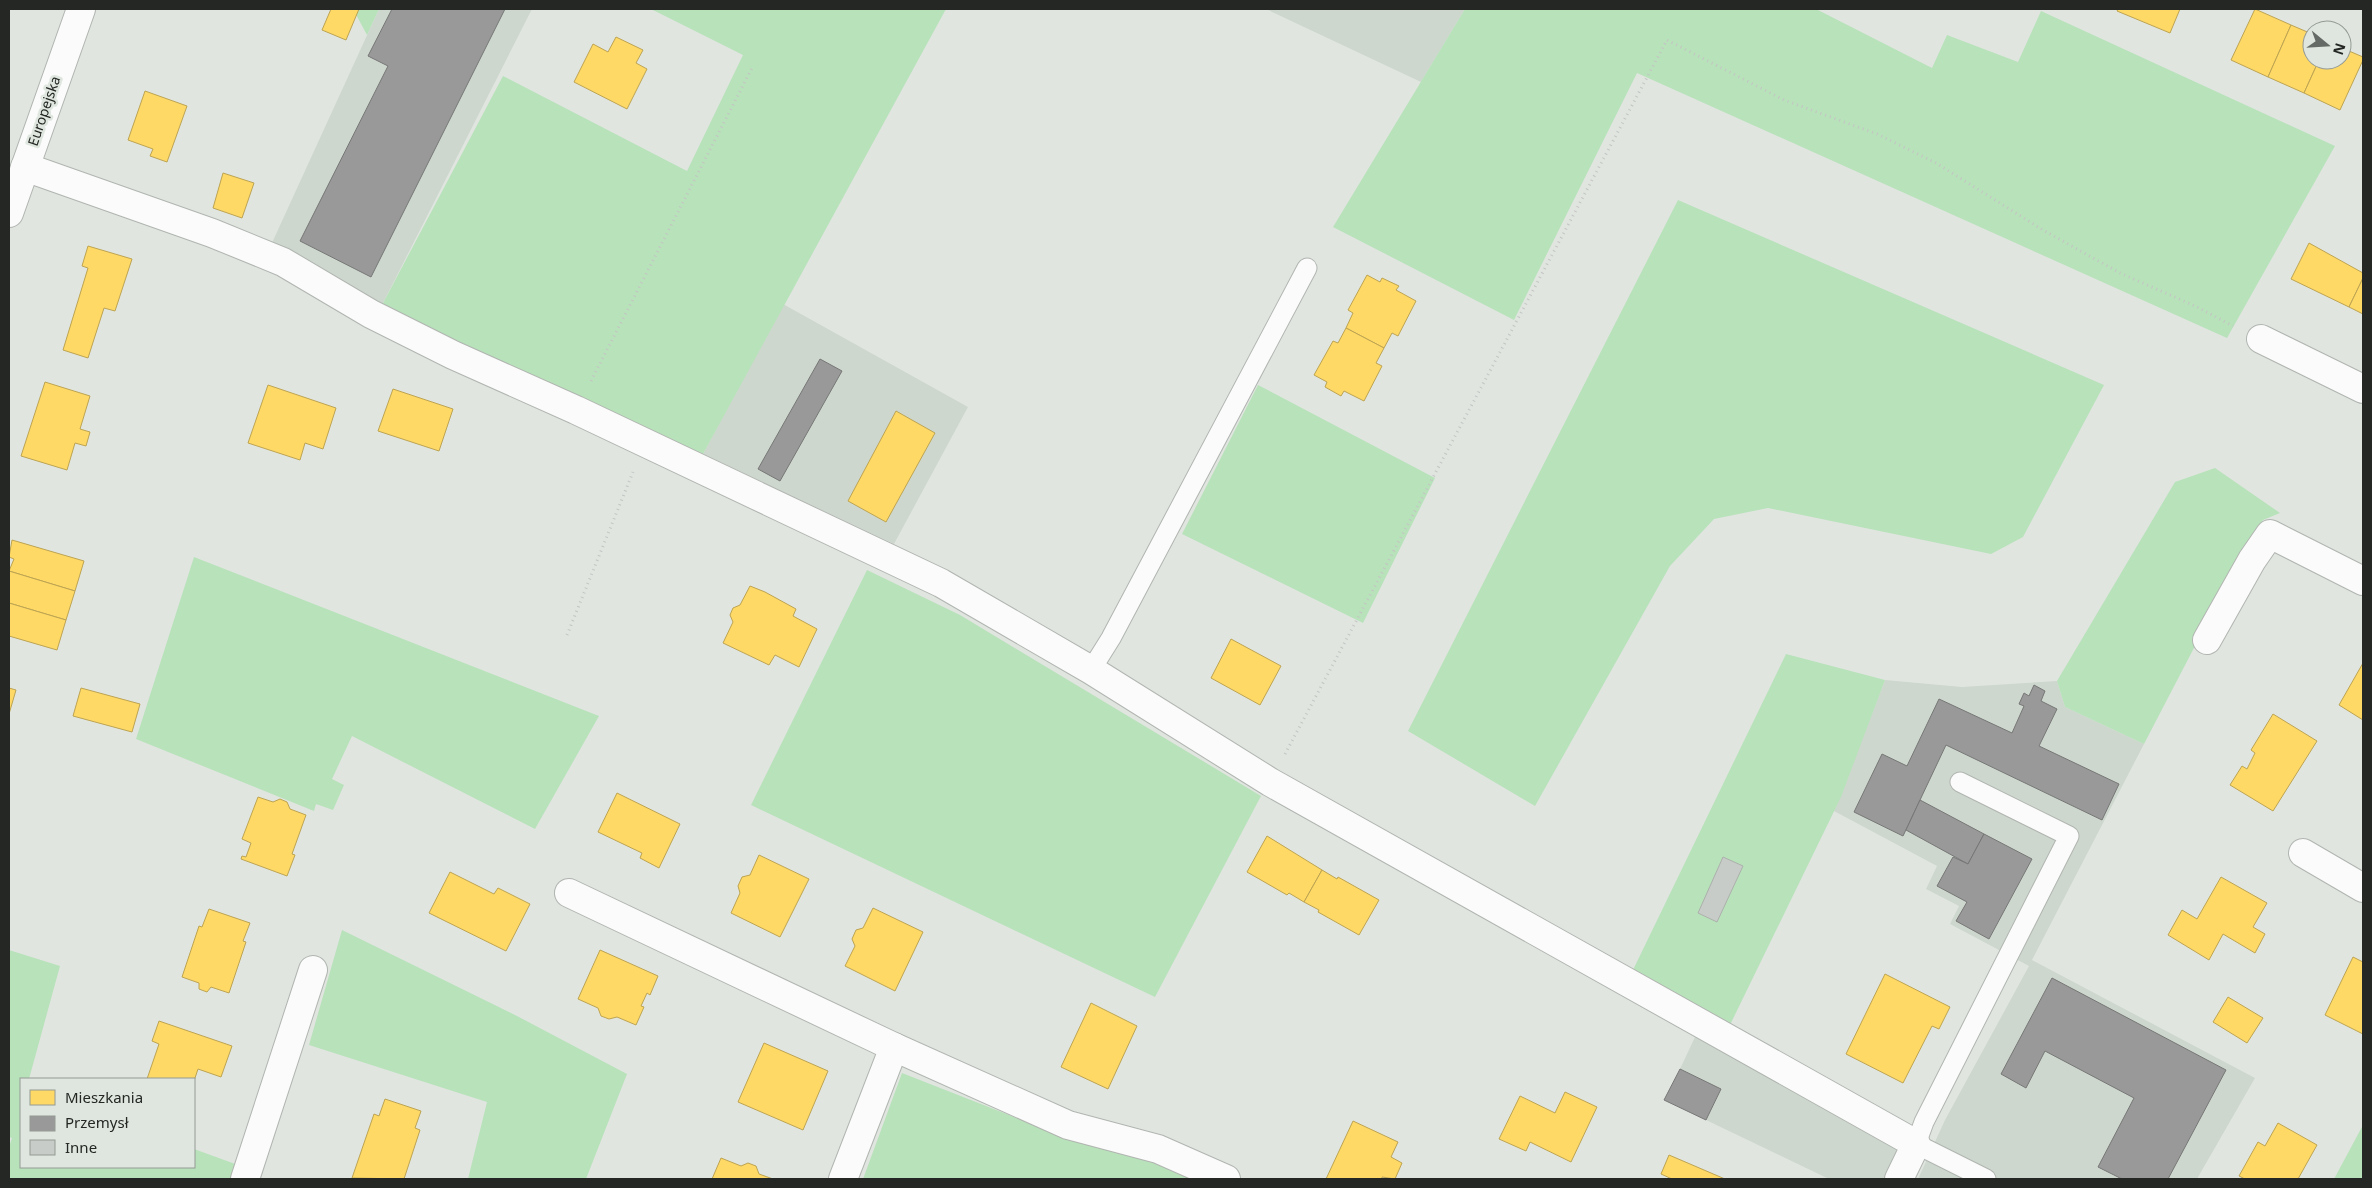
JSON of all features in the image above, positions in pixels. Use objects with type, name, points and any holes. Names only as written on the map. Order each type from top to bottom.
[{"type":"street","name":"Europejska","points":[[9,213],[81,9]]},
{"type":"street","points":[[25,167],[212,233],[283,262],[395,326],[453,355],[576,410],[941,583],[1091,670],[1270,782],[1916,1144],[1899,1179]]},
{"type":"street","points":[[2261,339],[2363,389]]},
{"type":"street","points":[[2207,640],[2252,560],[2270,534],[2363,581]]},
{"type":"street","points":[[2303,853],[2363,888]]},
{"type":"street","points":[[569,893],[894,1046],[1068,1125],[1158,1149],[1226,1179]]},
{"type":"street","points":[[245,1179],[313,970]]},
{"type":"street","points":[[843,1179],[894,1046]]},
{"type":"lane","points":[[1091,670],[1112,638],[1308,268]]},
{"type":"lane","points":[[1960,782],[2069,836],[1924,1122],[1916,1144],[1986,1179]]},
{"type":"path","points":[[1270,782],[1667,40],[1784,100],[1877,134],[1936,163],[2043,230],[2120,273],[2196,306],[2261,339]]},
{"type":"path","points":[[576,410],[753,66]]},
{"type":"path","points":[[567,635],[645,444]]},
{"type":"shaded area","points":[[379,9],[532,9],[382,305],[271,245]]},
{"type":"shaded area","points":[[1266,9],[1465,9],[1421,82]]},
{"type":"shaded area","points":[[783,304],[968,407],[894,544],[703,454]]},
{"type":"shaded area","points":[[1885,680],[1962,687],[2057,681],[2065,707],[2144,744],[2032,960],[2255,1078],[2197,1179],[1918,1179],[1945,1120],[2029,966],[1950,924],[1959,906],[1926,889],[1937,866],[1834,811]]},
{"type":"shaded area","points":[[1695,1037],[1897,1144],[1898,1154],[1885,1179],[1829,1179],[1706,1120],[1721,1089],[1680,1069]]},
{"type":"green space","points":[[353,9],[379,9],[367,35]]},
{"type":"green space","points":[[651,9],[946,9],[703,454],[457,345],[382,305],[503,76],[687,171],[743,55]]},
{"type":"green space","points":[[1465,9],[1816,9],[1932,68],[1947,35],[2018,62],[2041,11],[2335,146],[2227,338],[1637,73],[1514,320],[1333,227]]},
{"type":"green space","points":[[1678,200],[2104,385],[2023,537],[1991,554],[1768,508],[1714,519],[1670,566],[1535,806],[1408,731]]},
{"type":"green space","points":[[1258,385],[1435,478],[1363,623],[1182,534]]},
{"type":"green space","points":[[2215,468],[2280,513],[2263,520],[2248,544],[2144,744],[2065,707],[2057,681],[2175,482]]},
{"type":"green space","points":[[194,557],[599,716],[535,829],[352,736],[332,779],[344,785],[333,810],[316,804],[314,811],[136,739]]},
{"type":"green space","points":[[867,570],[960,615],[1261,796],[1155,997],[751,805]]},
{"type":"green space","points":[[1786,654],[1885,680],[1841,797],[1729,1027],[1632,972]]},
{"type":"green space","points":[[342,930],[517,1016],[627,1074],[586,1179],[468,1179],[487,1102],[309,1045]]},
{"type":"green space","points":[[9,950],[60,966],[29,1078],[20,1078],[20,1168],[195,1168],[195,1149],[238,1165],[233,1179],[9,1179],[9,1147],[12,1138],[9,1137]]},
{"type":"green space","points":[[902,1073],[1075,1141],[1141,1156],[1191,1179],[863,1179]]},
{"type":"green space","points":[[2363,1125],[2363,1179],[2334,1179]]},
{"type":"building: Mieszkania","points":[[331,9],[359,9],[346,40],[322,30]]},
{"type":"building: Mieszkania","points":[[2118,9],[2180,9],[2170,33],[2117,11]]},
{"type":"building: Mieszkania","points":[[2255,9],[2291,25],[2268,77],[2231,60]]},
{"type":"building: Mieszkania","points":[[2291,25],[2302,30],[2302,70],[2314,70],[2304,93],[2268,77]]},
{"type":"building: Mieszkania","points":[[616,37],[643,50],[636,63],[647,69],[627,109],[574,82],[593,44],[608,52]]},
{"type":"building: Mieszkania","points":[[2352,52],[2363,57],[2340,110],[2304,93],[2314,70],[2352,70]]},
{"type":"building: Mieszkania","points":[[145,91],[187,106],[167,162],[150,156],[153,149],[128,140]]},
{"type":"building: Mieszkania","points":[[223,173],[254,183],[242,218],[213,208]]},
{"type":"building: Mieszkania","points":[[2309,243],[2363,273],[2363,278],[2349,307],[2291,279]]},
{"type":"building: Mieszkania","points":[[88,246],[132,259],[115,311],[104,308],[88,358],[63,350],[88,268],[82,266]]},
{"type":"building: Mieszkania","points":[[1367,275],[1380,282],[1382,278],[1399,286],[1396,290],[1416,301],[1398,336],[1392,333],[1384,348],[1346,328],[1353,313],[1348,310]]},
{"type":"building: Mieszkania","points":[[2363,278],[2363,314],[2349,307]]},
{"type":"building: Mieszkania","points":[[1346,328],[1384,348],[1376,363],[1382,366],[1364,401],[1344,391],[1341,396],[1325,387],[1327,382],[1314,375],[1333,341],[1338,343]]},
{"type":"building: Mieszkania","points":[[45,382],[90,396],[80,429],[90,432],[86,446],[75,443],[67,470],[21,456]]},
{"type":"building: Mieszkania","points":[[268,385],[336,408],[323,449],[305,443],[300,460],[248,443]]},
{"type":"building: Mieszkania","points":[[393,389],[453,409],[439,451],[378,431]]},
{"type":"building: Mieszkania","points":[[896,411],[935,433],[886,522],[848,501]]},
{"type":"building: Mieszkania","points":[[12,540],[84,561],[75,591],[9,571],[14,559],[9,557]]},
{"type":"building: Mieszkania","points":[[9,571],[75,591],[66,620],[9,603]]},
{"type":"building: Mieszkania","points":[[750,586],[796,609],[793,616],[817,629],[799,667],[775,655],[769,665],[723,643],[733,622],[730,615],[733,608],[740,605]]},
{"type":"building: Mieszkania","points":[[9,603],[66,620],[57,650],[9,636]]},
{"type":"building: Mieszkania","points":[[1231,639],[1281,666],[1260,705],[1211,678]]},
{"type":"building: Mieszkania","points":[[2363,663],[2363,720],[2339,705]]},
{"type":"building: Mieszkania","points":[[9,688],[16,690],[9,714]]},
{"type":"building: Mieszkania","points":[[81,688],[140,704],[132,732],[73,716]]},
{"type":"building: Mieszkania","points":[[2273,714],[2317,741],[2273,811],[2230,785],[2242,766],[2247,769],[2255,753],[2251,750]]},
{"type":"building: Mieszkania","points":[[617,793],[680,824],[659,868],[640,858],[642,853],[598,832]]},
{"type":"building: Mieszkania","points":[[258,797],[273,802],[280,799],[287,802],[290,809],[306,815],[292,854],[295,855],[287,876],[241,859],[242,856],[246,857],[251,843],[242,839]]},
{"type":"building: Mieszkania","points":[[1267,836],[1322,870],[1304,902],[1289,893],[1287,895],[1247,872]]},
{"type":"building: Mieszkania","points":[[759,855],[809,879],[780,937],[731,913],[740,893],[738,886],[742,877],[750,875]]},
{"type":"building: Mieszkania","points":[[1322,870],[1379,900],[1359,935],[1304,902]]},
{"type":"building: Mieszkania","points":[[450,872],[494,894],[498,888],[530,904],[506,951],[429,913]]},
{"type":"building: Mieszkania","points":[[2221,877],[2267,903],[2253,927],[2265,934],[2255,953],[2223,934],[2209,960],[2168,935],[2182,910],[2197,919]]},
{"type":"building: Mieszkania","points":[[873,908],[923,932],[895,991],[845,966],[855,946],[852,939],[856,930],[863,928]]},
{"type":"building: Mieszkania","points":[[209,909],[250,923],[243,941],[246,942],[229,993],[211,987],[207,992],[199,989],[199,983],[182,977],[199,926],[202,927]]},
{"type":"building: Mieszkania","points":[[600,950],[658,976],[650,995],[647,993],[641,1006],[644,1007],[636,1025],[617,1017],[609,1019],[601,1016],[598,1008],[578,999]]},
{"type":"building: Mieszkania","points":[[2353,957],[2363,962],[2363,1034],[2325,1015]]},
{"type":"building: Mieszkania","points":[[1885,974],[1950,1007],[1939,1029],[1932,1026],[1903,1083],[1846,1054]]},
{"type":"building: Mieszkania","points":[[2228,997],[2263,1018],[2247,1043],[2213,1022]]},
{"type":"building: Mieszkania","points":[[1091,1003],[1137,1026],[1108,1089],[1061,1067]]},
{"type":"building: Mieszkania","points":[[159,1021],[232,1046],[221,1077],[198,1069],[195,1078],[147,1078],[159,1044],[152,1041]]},
{"type":"building: Mieszkania","points":[[764,1043],[828,1071],[803,1130],[738,1102]]},
{"type":"building: Mieszkania","points":[[1565,1092],[1597,1107],[1571,1162],[1530,1142],[1526,1151],[1499,1139],[1520,1096],[1555,1113]]},
{"type":"building: Mieszkania","points":[[385,1099],[421,1111],[415,1128],[420,1130],[404,1179],[352,1178],[374,1114],[379,1116]]},
{"type":"building: Mieszkania","points":[[1353,1121],[1398,1142],[1391,1157],[1402,1163],[1395,1179],[1382,1177],[1382,1179],[1326,1179]]},
{"type":"building: Mieszkania","points":[[2278,1123],[2317,1145],[2298,1179],[2245,1179],[2239,1176],[2258,1142],[2265,1146]]},
{"type":"building: Mieszkania","points":[[1669,1155],[1725,1179],[1672,1179],[1661,1174]]},
{"type":"building: Mieszkania","points":[[721,1158],[741,1166],[748,1163],[756,1166],[759,1174],[773,1179],[712,1179]]},
{"type":"building: Przemysł","points":[[392,9],[505,9],[371,277],[300,241],[388,66],[368,56]]},
{"type":"building: Przemysł","points":[[820,359],[842,371],[780,481],[758,469]]},
{"type":"building: Przemysł","points":[[2034,685],[2045,691],[2041,701],[2057,709],[2039,746],[2119,784],[2102,820],[1946,745],[1903,836],[1854,812],[1882,754],[1907,766],[1939,699],[2012,733],[2024,706],[2019,704],[2024,693],[2029,696]]},
{"type":"building: Przemysł","points":[[1920,800],[1984,834],[1968,864],[1906,830]]},
{"type":"building: Przemysł","points":[[1984,834],[2032,859],[1989,939],[1956,921],[1967,902],[1937,886],[1953,857],[1968,864]]},
{"type":"building: Przemysł","points":[[2052,978],[2226,1070],[2168,1179],[2122,1179],[2098,1167],[2134,1098],[2045,1051],[2026,1088],[2001,1074]]},
{"type":"building: Przemysł","points":[[1680,1069],[1721,1089],[1706,1120],[1664,1100]]},
{"type":"building: Inne","points":[[1723,857],[1743,866],[1717,922],[1698,913]]}]
